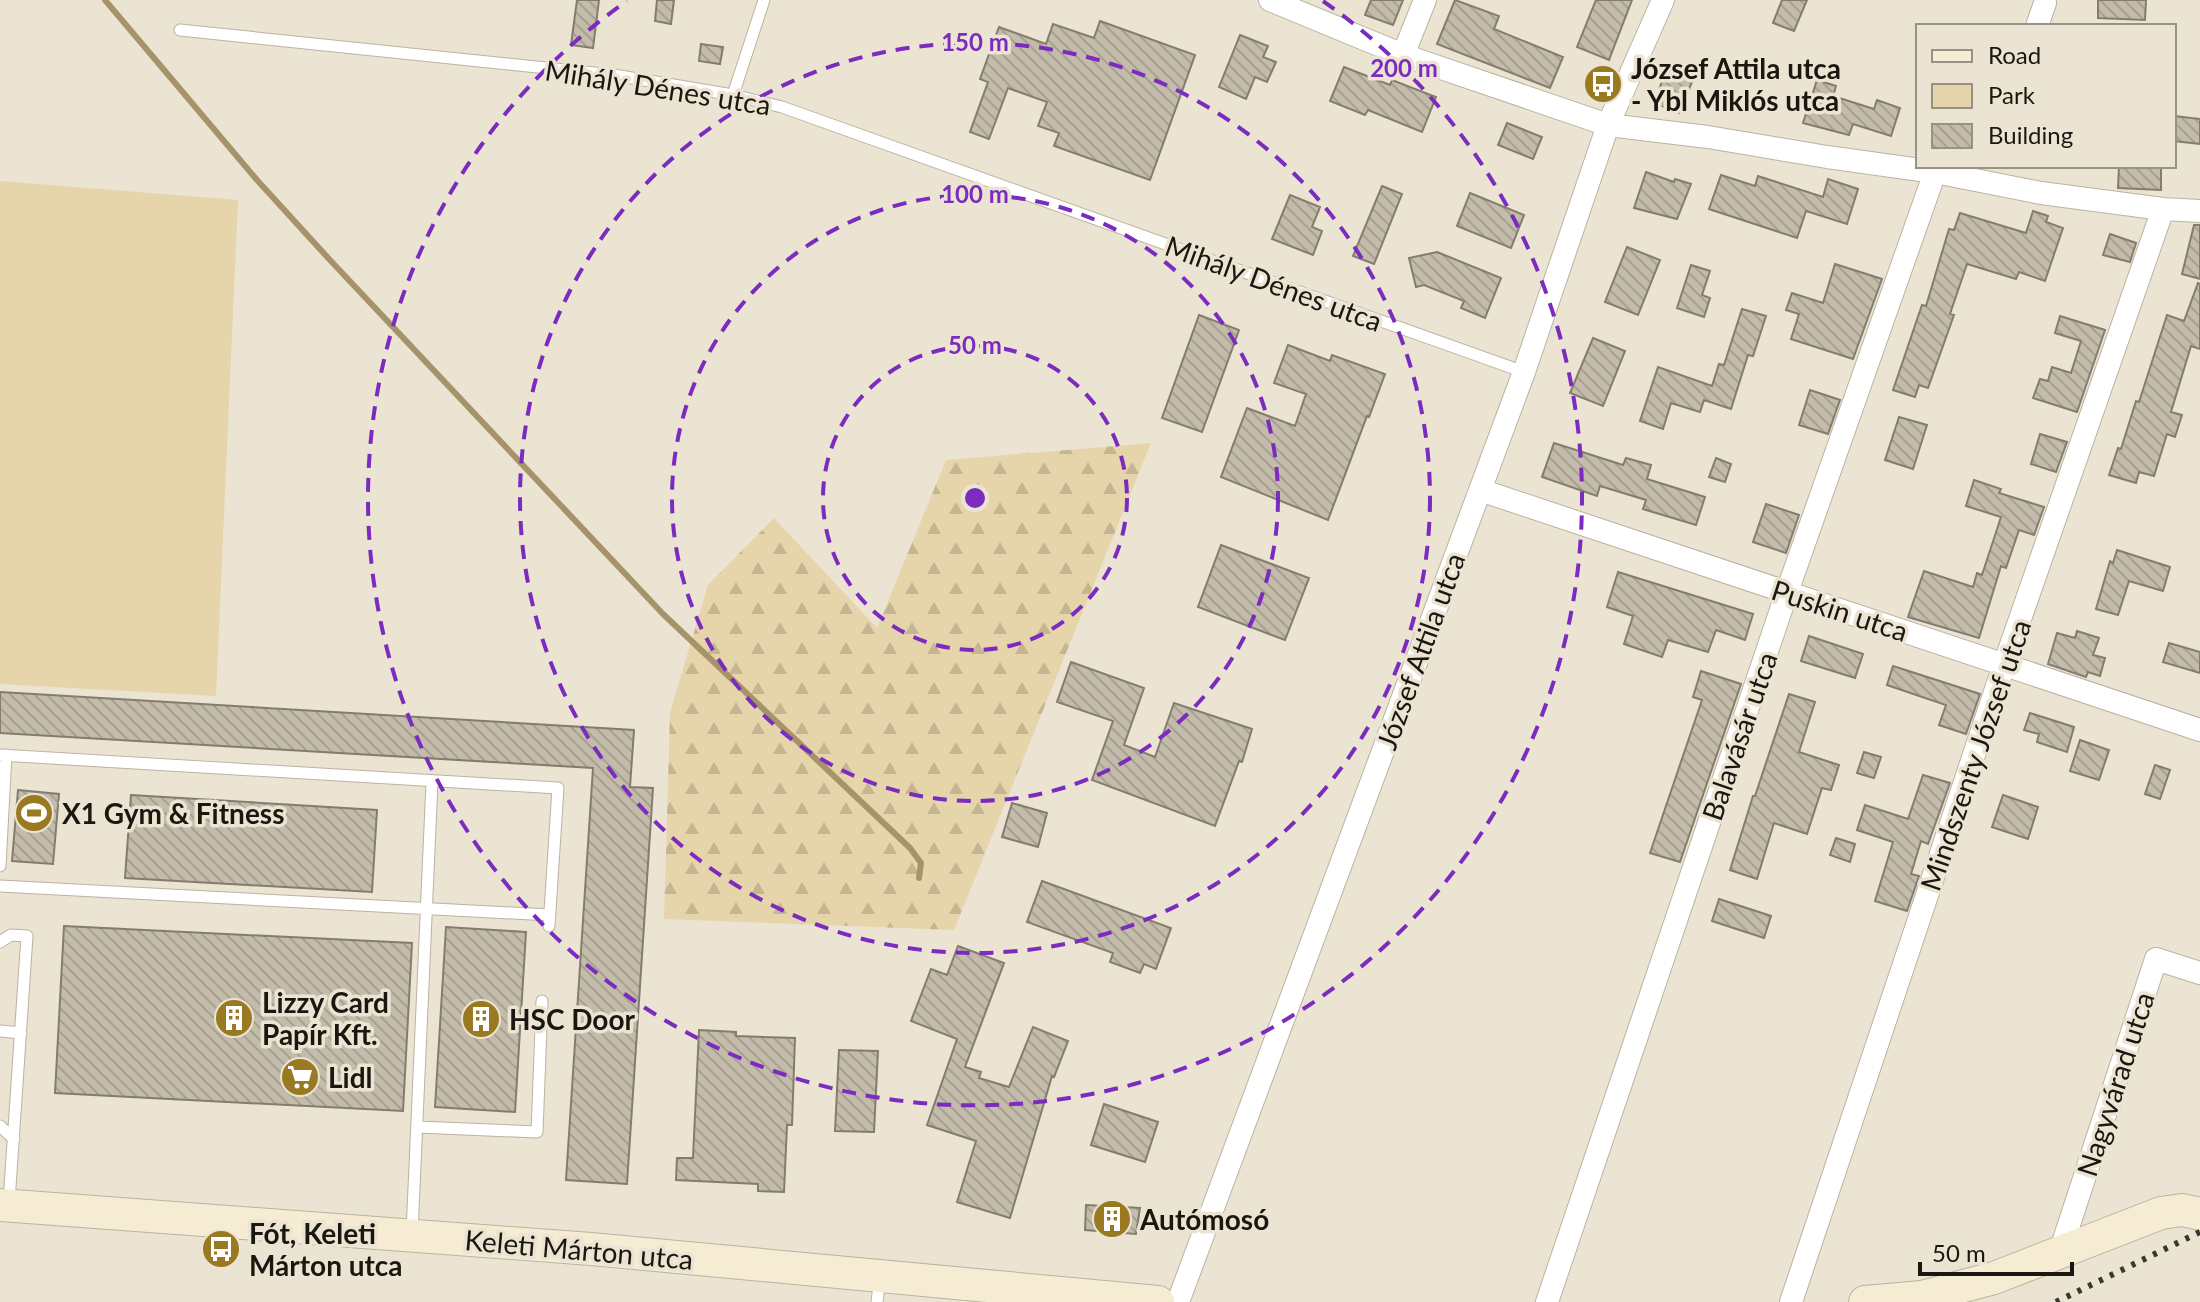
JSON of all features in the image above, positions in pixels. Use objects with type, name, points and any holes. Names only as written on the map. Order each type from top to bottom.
[{"type":"main road","name":"Keleti Márton utca","points":[[4,1206],[591,1249],[878,1289],[1158,1302]]},
{"type":"main road","points":[[1865,1302],[1922,1297],[1994,1278],[2161,1213],[2198,1206]]},
{"type":"street","points":[[1270,0],[1403,55],[1608,125],[1935,172],[1984,174],[2041,193],[2200,211]]},
{"type":"street","points":[[1403,55],[1425,0]]},
{"type":"street","name":"József Attila utca","points":[[1178,1302],[1524,372],[1608,125],[1663,0]]},
{"type":"street","points":[[2038,24],[2045,3]]},
{"type":"street","name":"Balavásár utca","points":[[1547,1302],[1787,592],[1935,172]]},
{"type":"street","name":"Mindszenty József utca","points":[[1791,1302],[2004,665],[2163,209]]},
{"type":"street","name":"Puskin utca","points":[[1480,490],[2200,730]]},
{"type":"street","name":"Nagyvárad utca","points":[[2060,1252],[2156,959],[2200,973]]},
{"type":"lane","points":[[733,95],[764,0]]},
{"type":"lane","name":"Mihály Dénes utca","points":[[180,30],[598,73],[733,95],[797,113],[1524,372]]},
{"type":"lane","points":[[0,866],[3,755],[558,788],[550,921],[426,909],[0,886]]},
{"type":"lane","points":[[412,1236],[432,782]]},
{"type":"lane","points":[[0,942],[11,935],[27,936],[14,1139],[4,1206]]},
{"type":"lane","points":[[417,1127],[537,1132],[542,1001]]},
{"type":"lane","points":[[0,1031],[21,1033]]},
{"type":"lane","points":[[0,1126],[14,1139]]},
{"type":"green space","points":[[0,181],[238,200],[216,696],[0,684]]},
{"type":"green space","points":[[1151,443],[954,930],[664,919],[670,713],[708,585],[774,518],[877,628],[946,460]]},
{"type":"building","points":[[577,0],[599,0],[593,48],[571,45]]},
{"type":"building","points":[[657,0],[674,0],[671,24],[655,21]]},
{"type":"building","points":[[1371,0],[1403,0],[1393,25],[1365,15]]},
{"type":"building","points":[[1455,0],[1499,16],[1494,29],[1563,57],[1550,88],[1437,44]]},
{"type":"building","points":[[1596,0],[1632,0],[1609,60],[1577,47]]},
{"type":"building","points":[[1782,0],[1807,0],[1794,31],[1773,23]]},
{"type":"building","points":[[2098,0],[2146,0],[2145,20],[2098,18]]},
{"type":"building","points":[[1100,21],[1195,55],[1150,180],[1054,146],[1059,133],[1038,126],[1047,102],[1008,88],[989,139],[970,132],[988,82],[980,79],[999,27],[1046,44],[1053,24],[1094,38]]},
{"type":"building","points":[[1240,35],[1268,46],[1263,57],[1276,62],[1267,82],[1255,77],[1246,99],[1219,87]]},
{"type":"building","points":[[701,44],[723,47],[720,64],[699,61]]},
{"type":"building","points":[[1344,67],[1390,85],[1392,80],[1436,97],[1422,132],[1368,110],[1365,115],[1330,101]]},
{"type":"building","points":[[1666,71],[1692,82],[1679,113],[1654,103]]},
{"type":"building","points":[[1817,80],[1836,86],[1833,96],[1874,109],[1877,100],[1900,108],[1891,136],[1853,124],[1849,135],[1803,123]]},
{"type":"building","points":[[2176,116],[2200,119],[2200,144],[2176,141]]},
{"type":"building","points":[[1507,123],[1542,137],[1533,159],[1498,145]]},
{"type":"building","points":[[2119,168],[2161,168],[2161,190],[2118,188]]},
{"type":"building","points":[[1646,172],[1674,182],[1675,179],[1691,184],[1677,219],[1634,208]]},
{"type":"building","points":[[1721,175],[1755,186],[1758,176],[1823,197],[1828,179],[1858,189],[1847,224],[1806,211],[1797,238],[1709,209]]},
{"type":"building","points":[[1382,186],[1402,194],[1374,264],[1353,256]]},
{"type":"building","points":[[1470,193],[1524,215],[1511,248],[1457,226]]},
{"type":"building","points":[[1290,195],[1320,207],[1312,227],[1322,231],[1313,255],[1272,239]]},
{"type":"building","points":[[2033,211],[2048,216],[2046,222],[2063,228],[2045,281],[2019,272],[2016,279],[1967,264],[1950,314],[1954,315],[1928,388],[1919,385],[1915,397],[1893,390],[1922,305],[1926,306],[1949,229],[1954,230],[1960,213],[2026,233]]},
{"type":"building","points":[[2194,225],[2200,225],[2200,279],[2182,274]]},
{"type":"building","points":[[2110,234],[2136,243],[2130,262],[2103,255]]},
{"type":"building","points":[[1627,247],[1660,260],[1638,315],[1605,302]]},
{"type":"building","points":[[1437,252],[1501,278],[1485,318],[1461,308],[1464,301],[1424,285],[1416,287],[1409,258]]},
{"type":"building","points":[[1835,264],[1882,279],[1853,359],[1791,339],[1799,314],[1786,310],[1792,293],[1823,303]]},
{"type":"building","points":[[1691,265],[1710,271],[1702,295],[1710,298],[1704,317],[1677,308]]},
{"type":"building","points":[[2198,283],[2200,349],[2191,346],[2171,412],[2182,415],[2175,437],[2167,434],[2154,476],[2139,472],[2136,483],[2109,475],[2136,401],[2139,402],[2167,315],[2184,321]]},
{"type":"building","points":[[1742,309],[1766,316],[1753,356],[1748,355],[1731,409],[1704,400],[1700,412],[1671,403],[1663,429],[1640,421],[1658,367],[1712,386],[1719,364],[1724,365]]},
{"type":"building","points":[[1199,315],[1239,330],[1202,432],[1162,418]]},
{"type":"building","points":[[2060,316],[2105,330],[2077,412],[2033,398],[2040,379],[2048,381],[2052,367],[2071,373],[2081,341],[2055,333]]},
{"type":"building","points":[[1593,338],[1625,351],[1603,406],[1570,393]]},
{"type":"building","points":[[1288,345],[1330,361],[1332,355],[1385,374],[1328,520],[1221,477],[1247,408],[1295,426],[1306,394],[1274,383]]},
{"type":"building","points":[[1810,390],[1840,400],[1828,434],[1799,425]]},
{"type":"building","points":[[1899,417],[1927,425],[1913,469],[1885,460]]},
{"type":"building","points":[[2040,434],[2067,442],[2056,472],[2031,464]]},
{"type":"building","points":[[1554,443],[1623,465],[1626,458],[1651,465],[1647,479],[1705,497],[1696,525],[1643,509],[1646,500],[1600,486],[1597,496],[1542,477]]},
{"type":"building","points":[[1716,458],[1731,464],[1725,482],[1709,477]]},
{"type":"building","points":[[1974,480],[2001,489],[1999,493],[2044,507],[2034,535],[2019,530],[2006,568],[2001,566],[1979,638],[1908,617],[1924,571],[1973,587],[1977,573],[1982,575],[2001,517],[1966,506]]},
{"type":"building","points":[[1766,504],[1799,515],[1786,553],[1753,542]]},
{"type":"building","points":[[1221,545],[1309,578],[1285,640],[1198,607]]},
{"type":"building","points":[[2117,550],[2170,567],[2163,591],[2129,581],[2118,615],[2096,609],[2110,561],[2113,563]]},
{"type":"building","points":[[1618,572],[1753,614],[1745,640],[1716,630],[1708,652],[1668,640],[1662,657],[1624,644],[1633,616],[1607,607]]},
{"type":"building","points":[[2077,631],[2099,638],[2093,655],[2105,658],[2100,676],[2088,672],[2086,677],[2048,664],[2057,633],[2075,638]]},
{"type":"building","points":[[1809,636],[1863,654],[1855,678],[1801,661]]},
{"type":"building","points":[[2169,643],[2200,652],[2200,673],[2163,662]]},
{"type":"building","points":[[1071,662],[1144,688],[1124,745],[1155,757],[1174,703],[1252,729],[1242,762],[1239,761],[1215,826],[1092,780],[1113,721],[1057,702]]},
{"type":"building","points":[[1893,666],[1980,694],[1966,734],[1939,725],[1946,705],[1887,685]]},
{"type":"building","points":[[1701,671],[1741,684],[1680,862],[1650,853],[1702,700],[1693,697]]},
{"type":"building","points":[[0,692],[634,730],[630,787],[653,788],[627,1184],[566,1180],[593,768],[0,733]]},
{"type":"building","points":[[1789,694],[1815,702],[1799,752],[1839,765],[1831,790],[1822,788],[1807,834],[1774,823],[1757,879],[1730,870]]},
{"type":"building","points":[[2030,713],[2074,727],[2067,752],[2037,742],[2039,734],[2024,730]]},
{"type":"building","points":[[2080,740],[2109,750],[2099,780],[2070,771]]},
{"type":"building","points":[[1864,752],[1881,757],[1874,778],[1857,773]]},
{"type":"building","points":[[2155,765],[2170,770],[2160,799],[2145,794]]},
{"type":"building","points":[[1923,775],[1950,783],[1928,844],[1921,841],[1911,874],[1919,876],[1907,911],[1875,901],[1893,842],[1857,830],[1865,805],[1908,819]]},
{"type":"building","points":[[18,790],[59,794],[53,864],[12,861]]},
{"type":"building","points":[[131,795],[377,810],[372,892],[125,878]]},
{"type":"building","points":[[2003,795],[2038,807],[2028,839],[1992,827]]},
{"type":"building","points":[[1012,803],[1047,813],[1038,847],[1002,837]]},
{"type":"building","points":[[1836,838],[1855,844],[1850,862],[1830,855]]},
{"type":"building","points":[[1042,881],[1171,928],[1156,969],[1144,964],[1140,973],[1110,962],[1113,953],[1027,922]]},
{"type":"building","points":[[1719,899],[1771,916],[1764,938],[1712,921]]},
{"type":"building","name":"Lizzy Card Papír Kft.","points":[[64,926],[412,943],[403,1111],[55,1093]]},
{"type":"building","name":"HSC Door","points":[[446,927],[526,932],[515,1112],[435,1107]]},
{"type":"building","points":[[958,946],[1004,963],[965,1067],[981,1072],[979,1078],[1009,1087],[1033,1027],[1068,1041],[1052,1076],[1010,1218],[957,1202],[976,1141],[927,1125],[957,1039],[911,1021],[931,969],[947,975]]},
{"type":"building","points":[[699,1030],[736,1032],[736,1036],[795,1038],[792,1125],[787,1125],[784,1192],[758,1191],[758,1184],[676,1180],[677,1158],[693,1158]]},
{"type":"building","points":[[839,1050],[878,1051],[874,1132],[835,1131]]},
{"type":"building","points":[[1104,1104],[1158,1122],[1145,1162],[1091,1145]]},
{"type":"building","name":"Autómosó","points":[[1086,1205],[1140,1208],[1136,1234],[1085,1230]]},
{"type":"waterway","points":[[105,0],[257,180],[663,614],[910,848],[921,863],[919,878]]},
{"type":"railway","points":[[2056,1302],[2200,1232]]},
{"type":"place","name":"József Attila utca - Ybl Miklós utca","points":[[1603,84]]},
{"type":"place","name":"X1 Gym & Fitness","points":[[34,813]]},
{"type":"place","name":"Lizzy Card Papír Kft.","points":[[234,1018]]},
{"type":"place","name":"HSC Door","points":[[481,1019]]},
{"type":"place","name":"Lidl","points":[[300,1077]]},
{"type":"place","name":"Autómosó","points":[[1112,1219]]},
{"type":"place","name":"Fót, Keleti Márton utca","points":[[221,1249]]}]
